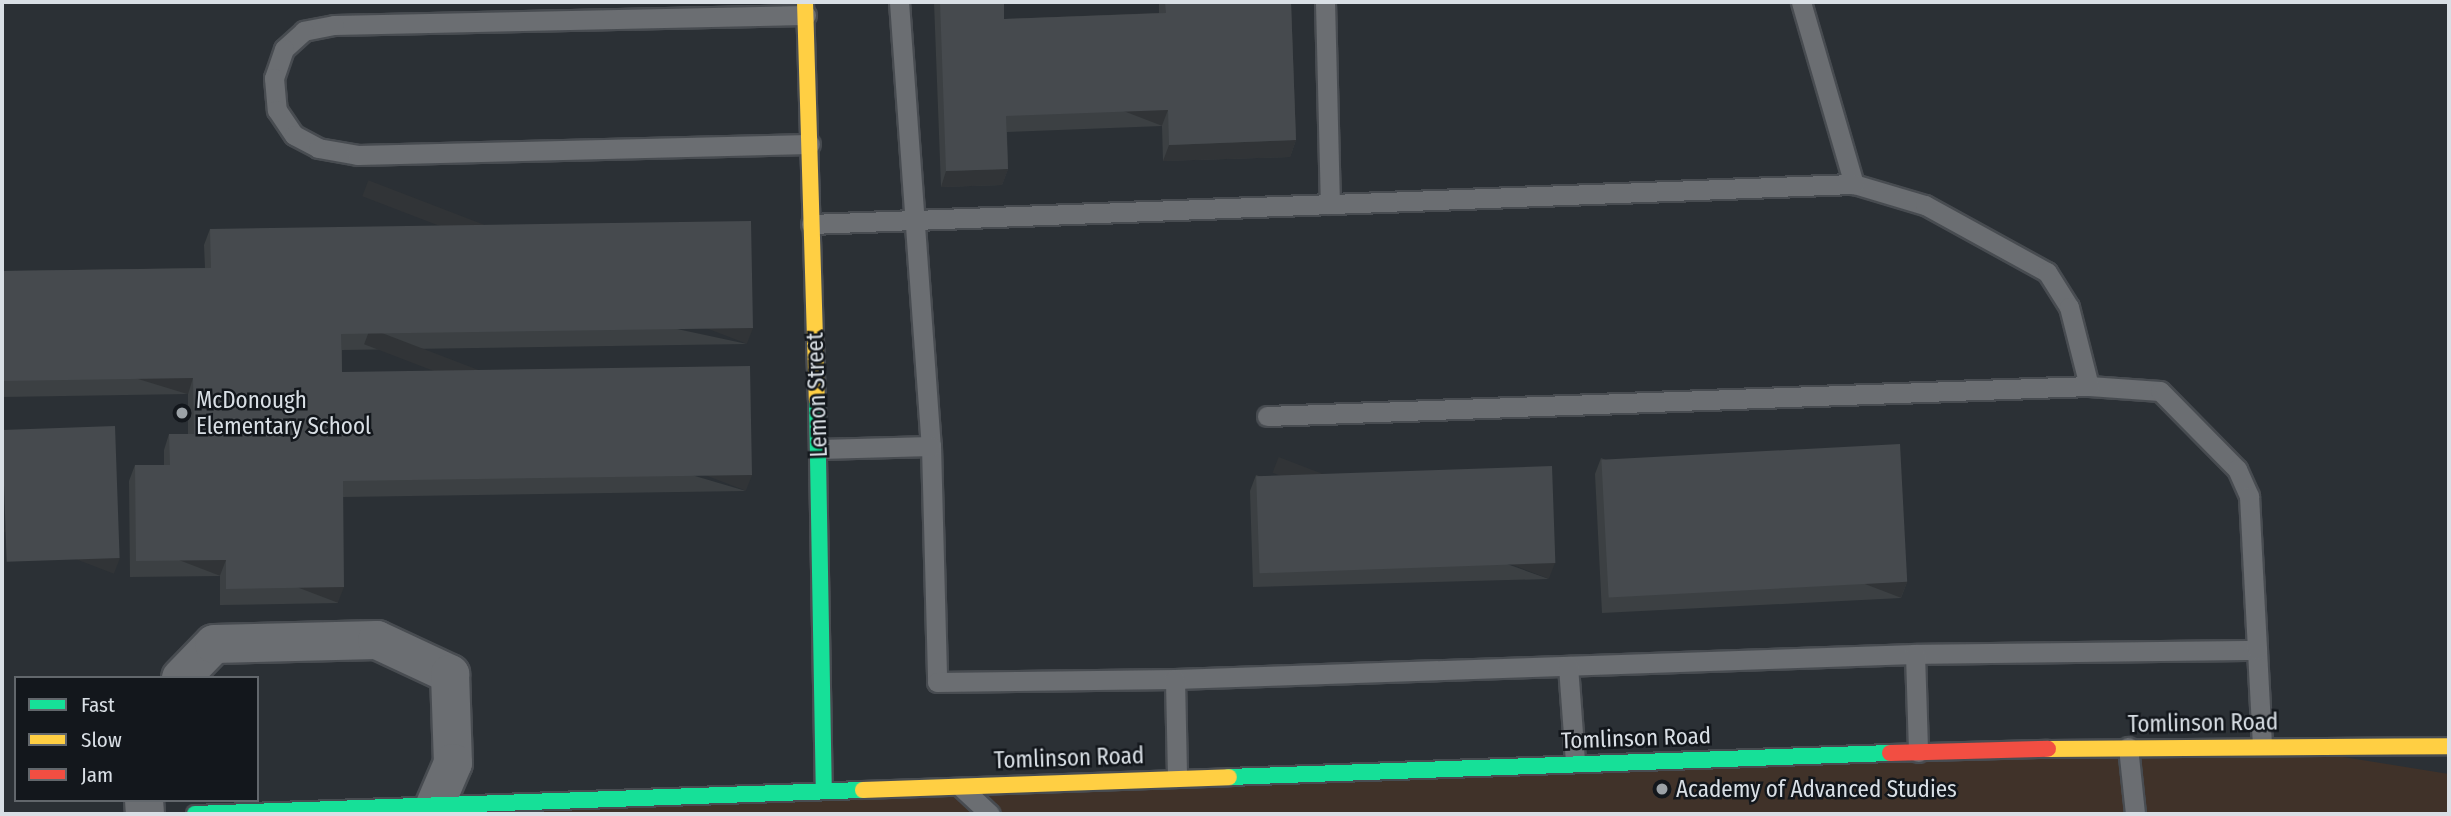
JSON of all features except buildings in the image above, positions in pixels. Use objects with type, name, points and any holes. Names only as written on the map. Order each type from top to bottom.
[{"type":"street","name":"Lemon Street","points":[[806,8],[819,449],[824,789]]},
{"type":"street","points":[[183,676],[215,644],[363,640],[377,640],[450,674],[453,763],[433,810],[195,814]]},
{"type":"street","name":"Tomlinson Road","points":[[433,810],[824,789],[1575,762],[2262,744],[2449,746]]},
{"type":"lane","points":[[899,2],[911,220],[921,274],[931,446],[937,682],[1175,679],[1915,654],[2257,650]]},
{"type":"lane","points":[[1325,2],[1330,204]]},
{"type":"lane","points":[[1801,2],[1854,184]]},
{"type":"lane","points":[[806,8],[334,24],[304,32],[294,40],[284,49],[274,78],[277,110],[294,135],[318,148],[357,155],[810,144]]},
{"type":"lane","points":[[811,224],[1854,184],[1925,205],[2047,272],[2069,307],[2089,386]]},
{"type":"lane","points":[[1267,416],[2089,386],[2160,391],[2237,469],[2249,496],[2262,744]]},
{"type":"lane","points":[[819,449],[931,446]]},
{"type":"lane","points":[[1915,654],[1918,752]]},
{"type":"lane","points":[[1568,666],[1575,762]]},
{"type":"lane","points":[[1175,679],[1177,777]]},
{"type":"lane","points":[[2128,747],[2135,814]]},
{"type":"lane","points":[[959,785],[989,814]]},
{"type":"lane","points":[[824,789],[824,814]]},
{"type":"shaded area","name":"Academy of Advanced Studies","points":[[2262,744],[2449,774],[2449,814],[195,814]]},
{"type":"traffic: fast","points":[[817,400],[824,789]]},
{"type":"traffic: fast","points":[[1229,777],[1890,753]]},
{"type":"traffic: fast","points":[[195,814],[863,790]]},
{"type":"traffic: slow","points":[[805,2],[817,400]]},
{"type":"traffic: slow","points":[[2048,749],[2449,746]]},
{"type":"traffic: slow","points":[[863,790],[1229,777]]},
{"type":"traffic: jam","points":[[1890,753],[2048,749]]},
{"type":"place","name":"McDonough Elementary School","points":[[182,413]]},
{"type":"place","name":"Academy of Advanced Studies","points":[[1662,789]]}]
